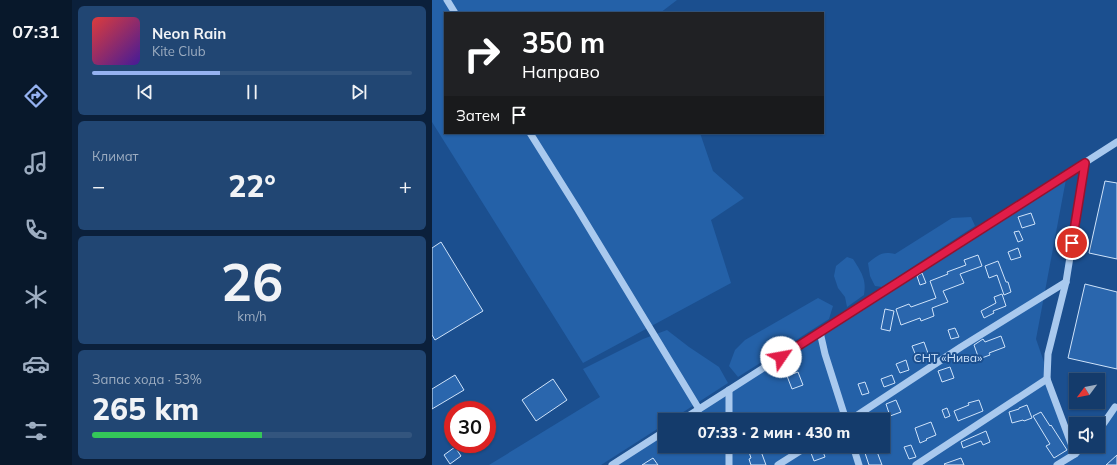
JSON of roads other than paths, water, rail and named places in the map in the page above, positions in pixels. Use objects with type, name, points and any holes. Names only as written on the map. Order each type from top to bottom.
[{"type":"street","points":[[447,0],[454,12]]},
{"type":"street","points":[[531,134],[699,409]]},
{"type":"street","points":[[693,413],[1117,142]]},
{"type":"street","points":[[1057,465],[1075,454],[1047,380],[1048,354],[1066,282],[1085,163]]},
{"type":"street","points":[[861,413],[961,347],[1066,282]]},
{"type":"street","points":[[820,332],[825,354],[844,413]]},
{"type":"street","points":[[916,465],[1047,380]]},
{"type":"street","points":[[729,390],[729,413]]},
{"type":"street","points":[[1105,422],[1115,407]]},
{"type":"street","points":[[612,465],[658,435]]},
{"type":"street","points":[[729,453],[729,465]]},
{"type":"street","points":[[778,465],[797,453]]},
{"type":"street","points":[[856,453],[859,465]]},
{"type":"park label","name":"СНТ «Нива»","points":[[948,358]]}]
